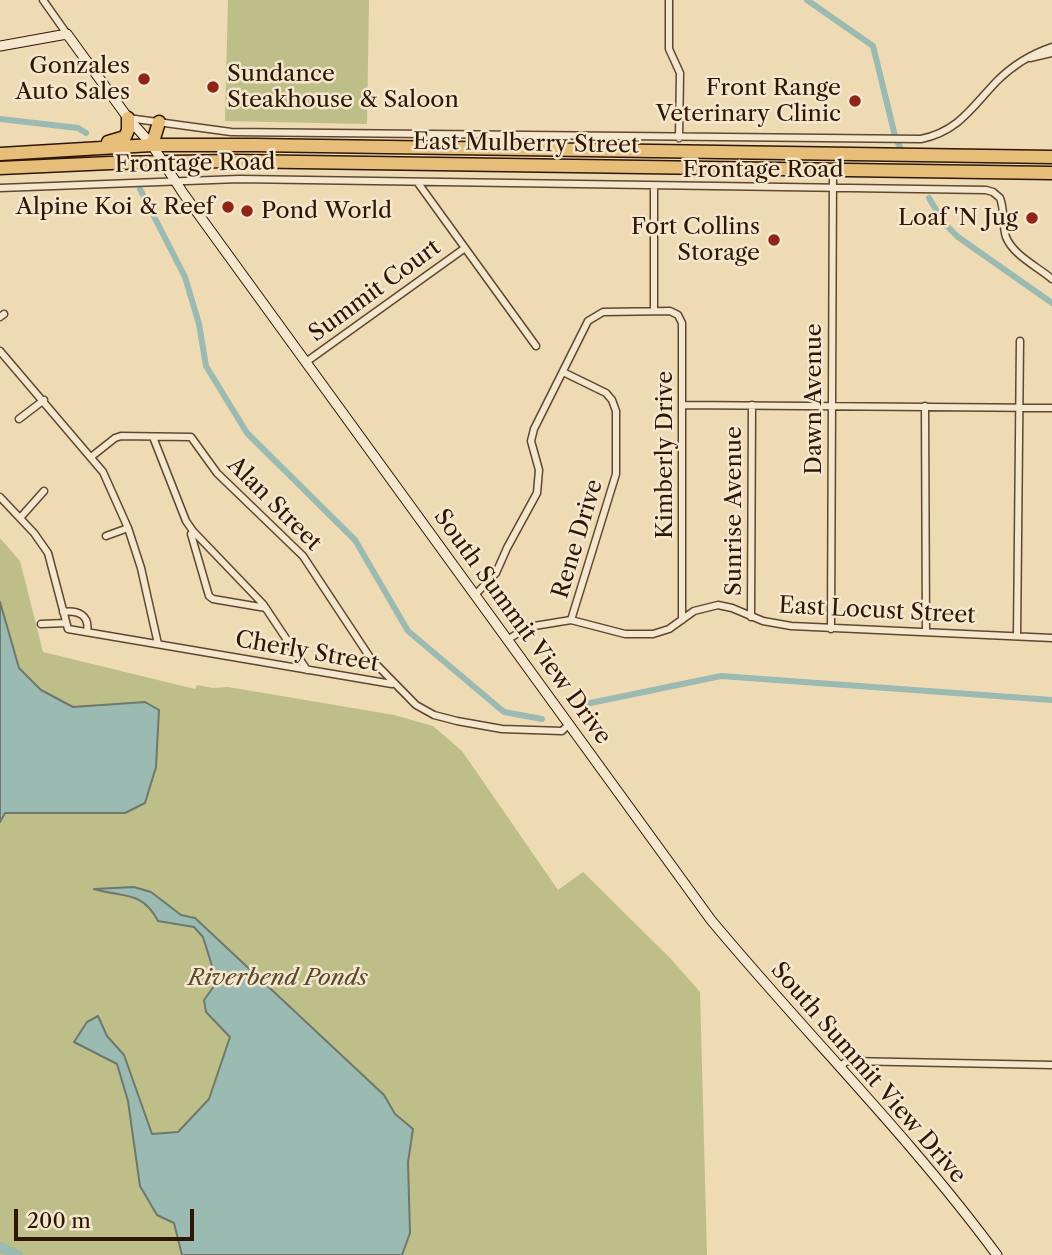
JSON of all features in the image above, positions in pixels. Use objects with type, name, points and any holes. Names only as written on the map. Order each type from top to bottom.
[{"type":"highway","points":[[70,149],[121,140],[128,130],[128,118]]},
{"type":"highway","points":[[152,145],[159,122]]},
{"type":"highway","name":"East Mulberry Street","points":[[0,154],[152,145],[254,145],[1052,157]]},
{"type":"highway","points":[[984,156],[1010,150],[1052,151]]},
{"type":"highway","name":"East Mulberry Street","points":[[0,168],[260,161],[1052,173]]},
{"type":"street","name":"South Summit View Drive","points":[[43,0],[128,118],[152,145],[711,920],[939,1181],[997,1255]]},
{"type":"street","points":[[669,0],[669,49],[680,74],[679,138]]},
{"type":"street","points":[[0,46],[66,34]]},
{"type":"street","points":[[128,118],[231,132],[909,140],[944,133],[964,118],[1009,71],[1037,52],[1052,47]]},
{"type":"street","points":[[1028,58],[1052,53]]},
{"type":"street","points":[[833,154],[834,139]]},
{"type":"street","name":"Dawn Avenue","points":[[831,629],[833,170]]},
{"type":"street","name":"Frontage Road","points":[[0,188],[175,180],[993,192],[1002,203],[1003,225],[1009,242],[1016,252],[1052,279]]},
{"type":"street","points":[[418,183],[536,346]]},
{"type":"street","points":[[475,595],[496,573],[537,493],[539,470],[532,448],[532,436],[592,317],[603,312],[654,311],[654,187]]},
{"type":"street","name":"Summit Court","points":[[306,362],[465,247]]},
{"type":"street","name":"Kimberly Drive","points":[[654,311],[674,313],[682,323],[682,620]]},
{"type":"street","points":[[1017,636],[1020,341]]},
{"type":"street","points":[[0,351],[103,472],[128,528],[141,568],[158,644]]},
{"type":"street","name":"Rene Drive","points":[[563,372],[609,396],[616,411],[616,474],[571,620]]},
{"type":"street","points":[[19,419],[44,400]]},
{"type":"street","points":[[682,405],[1052,408]]},
{"type":"street","name":"Sunrise Avenue","points":[[751,617],[752,405]]},
{"type":"street","points":[[925,406],[926,632]]},
{"type":"street","points":[[153,437],[194,539],[209,596],[213,599],[266,608]]},
{"type":"street","name":"Alan Street","points":[[91,457],[115,438],[191,438],[217,473],[303,556],[371,659],[393,684]]},
{"type":"street","points":[[20,518],[44,491]]},
{"type":"street","points":[[0,497],[42,542],[48,553],[67,626]]},
{"type":"street","points":[[186,521],[200,539],[254,592],[307,670]]},
{"type":"street","points":[[106,536],[128,528]]},
{"type":"street","name":"East Locust Street","points":[[507,640],[528,626],[571,620],[636,636],[660,633],[701,608],[718,605],[784,625],[1052,638]]},
{"type":"street","points":[[63,612],[76,611],[84,616],[88,625],[87,632]]},
{"type":"street","name":"Cherly Street","points":[[41,624],[67,626],[87,632],[393,684],[416,705],[434,715],[457,721],[502,729],[562,731],[569,724]]},
{"type":"street","points":[[839,1067],[847,1061],[1052,1065]]},
{"type":"green space","points":[[228,0],[369,0],[367,124],[225,121]]},
{"type":"green space","name":"Riverbend Ponds","points":[[0,538],[20,561],[43,652],[195,689],[197,685],[228,687],[394,715],[433,726],[462,751],[558,890],[583,872],[670,958],[700,992],[707,1255],[0,1255]]},
{"type":"water","points":[[0,602],[19,668],[41,690],[73,707],[145,702],[159,710],[156,767],[145,803],[125,813],[5,813],[0,822]]},
{"type":"water","points":[[134,887],[151,892],[181,915],[195,918],[384,1095],[395,1114],[413,1129],[408,1162],[410,1233],[402,1255],[182,1255],[174,1223],[157,1215],[140,1186],[128,1101],[117,1064],[74,1042],[87,1022],[98,1016],[107,1036],[124,1055],[152,1134],[178,1132],[209,1099],[230,1037],[206,1012],[204,1000],[217,982],[203,937],[194,927],[158,921],[152,911],[138,900],[94,889]]},
{"type":"waterway","points":[[807,0],[873,46],[895,136]]},
{"type":"waterway","points":[[0,119],[78,128],[86,133]]},
{"type":"waterway","points":[[898,143],[900,147]]},
{"type":"waterway","points":[[140,189],[185,277],[199,324],[206,366],[247,433],[355,540],[408,631],[504,712],[542,719]]},
{"type":"waterway","points":[[929,198],[944,223],[958,237],[1052,303]]},
{"type":"waterway","points":[[576,706],[721,676],[1052,700]]},
{"type":"waterway","points":[[0,1247],[18,1255]]},
{"type":"place","name":"Gonzales Auto Sales","points":[[144,79]]},
{"type":"place","name":"Sundance Steakhouse & Saloon","points":[[213,87]]},
{"type":"place","name":"Front Range Veterinary Clinic","points":[[855,101]]},
{"type":"place","name":"Alpine Koi & Reef","points":[[228,207]]},
{"type":"place","name":"Pond World","points":[[247,211]]},
{"type":"place","name":"Loaf 'N Jug","points":[[1032,218]]},
{"type":"place","name":"Fort Collins Storage","points":[[774,240]]}]
